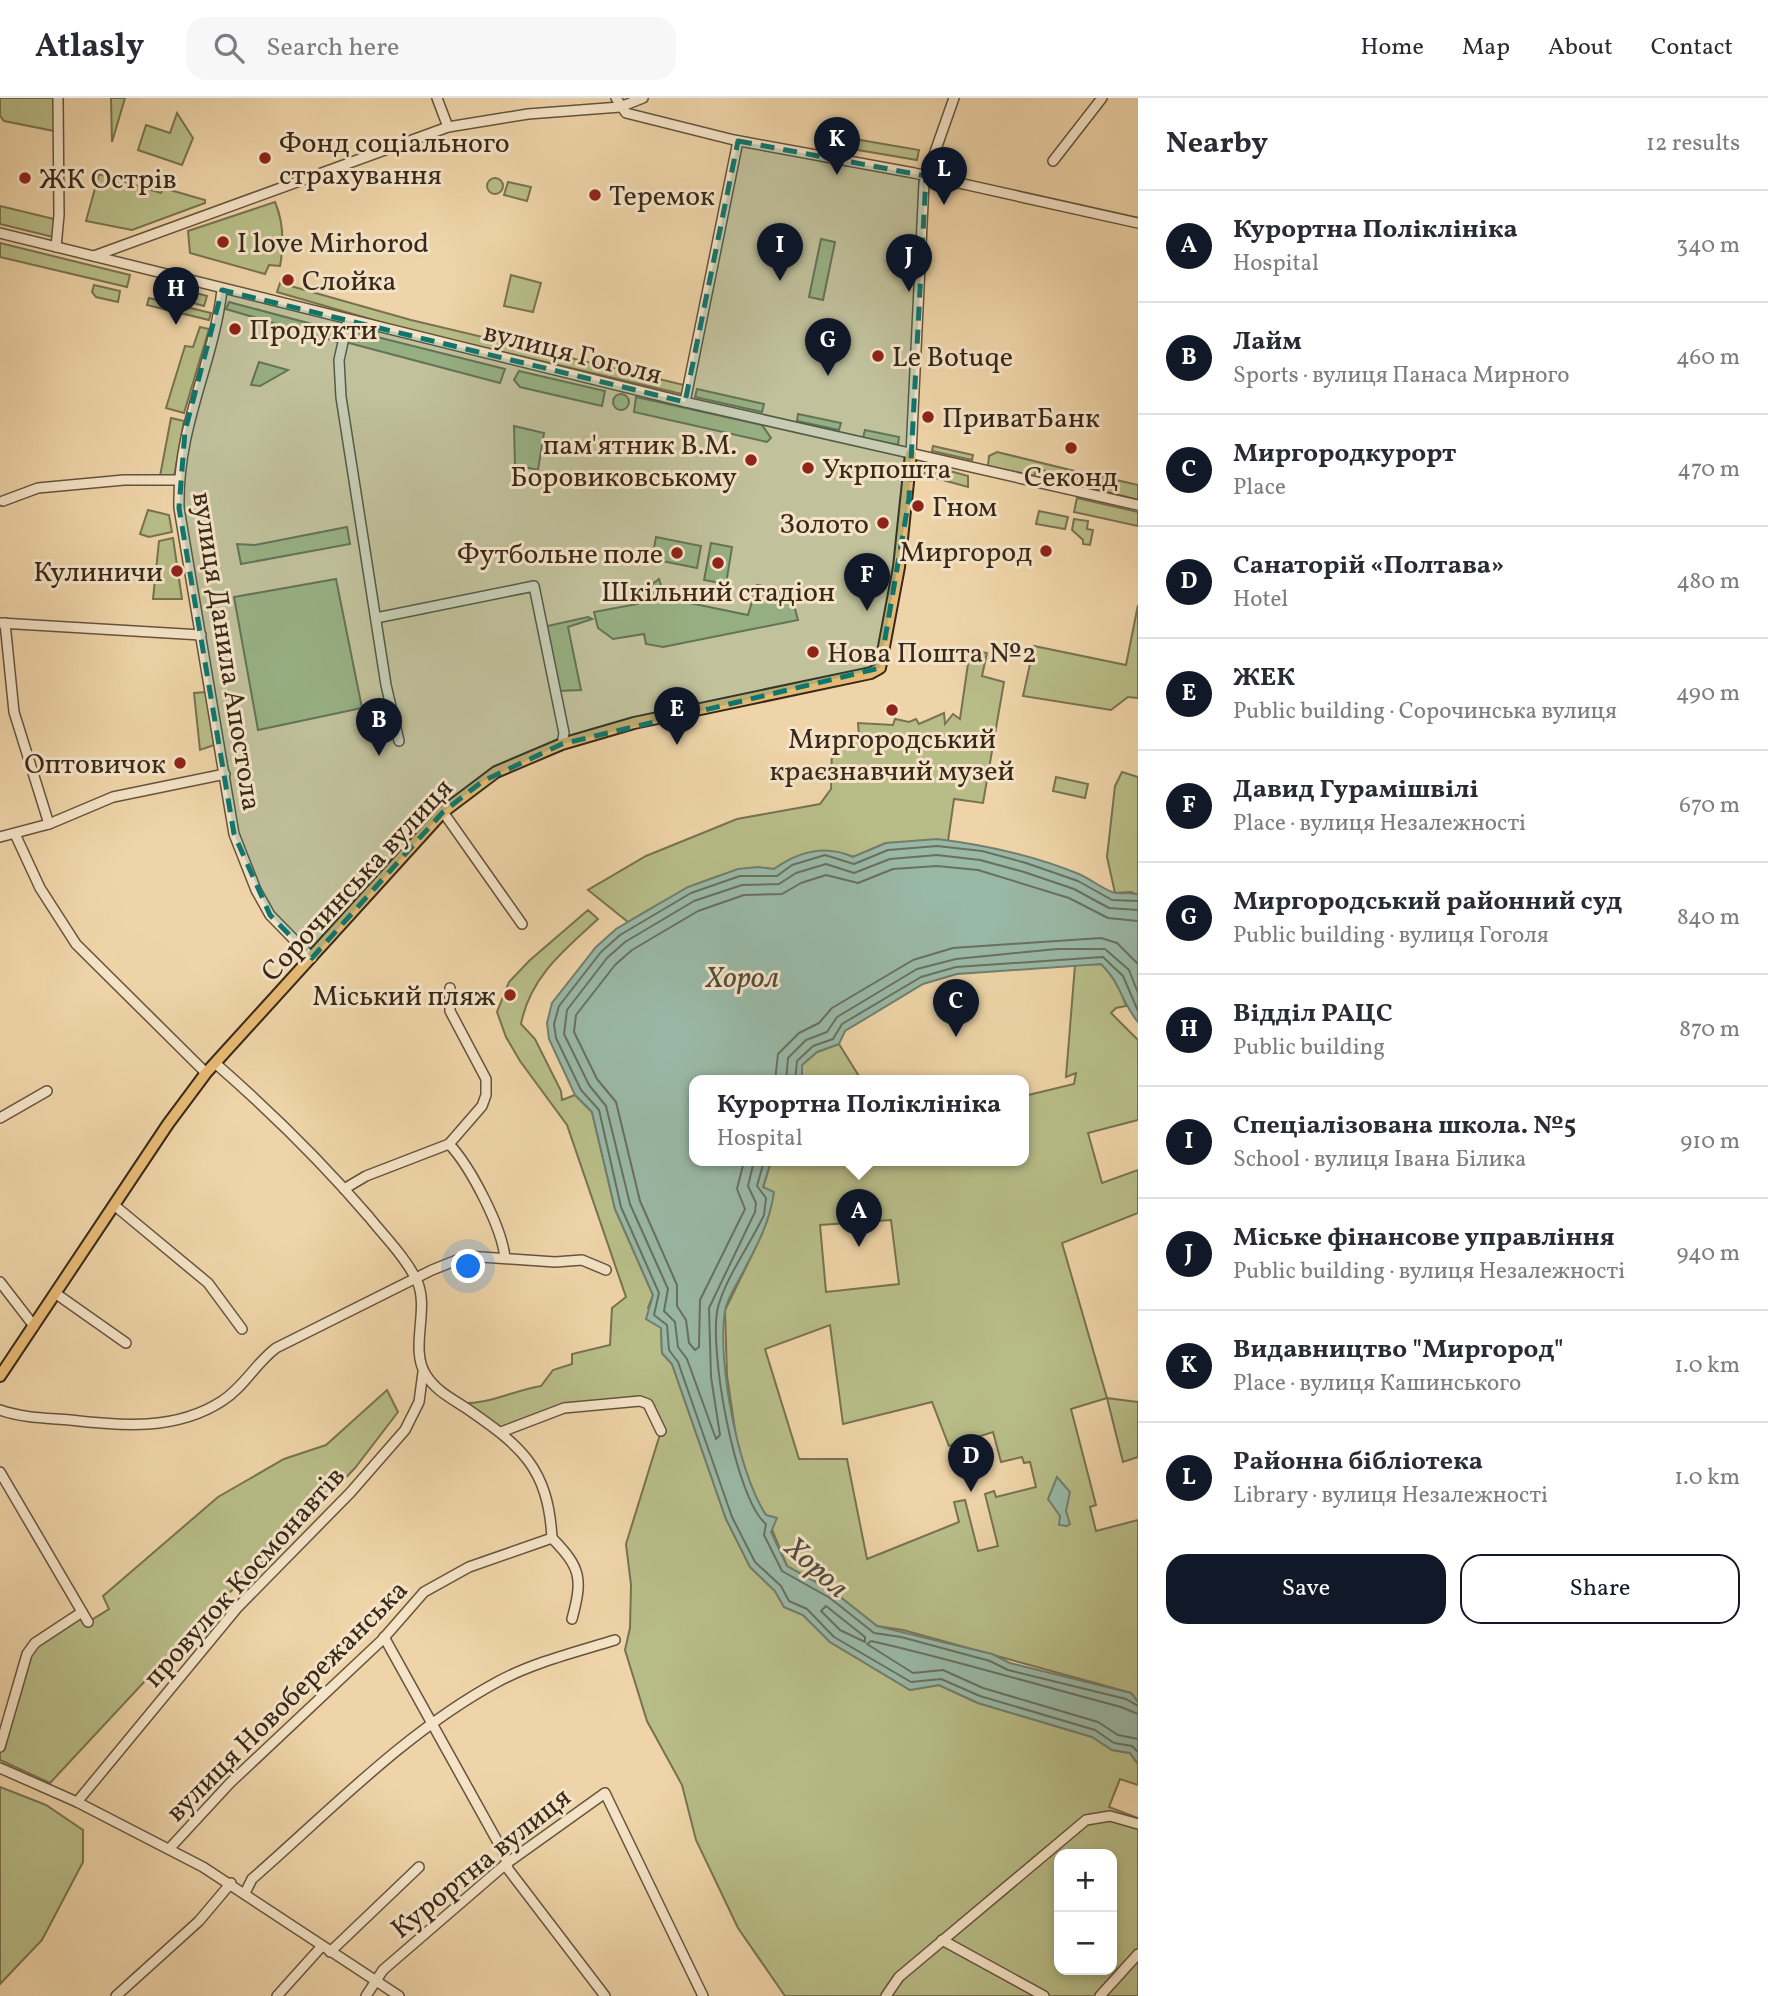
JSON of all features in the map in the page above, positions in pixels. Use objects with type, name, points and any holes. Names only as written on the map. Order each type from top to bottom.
[{"type":"main road","name":"Сорочинська вулиця","points":[[0,1376],[206,1073],[443,812],[496,772],[562,744],[634,723],[871,673],[880,668],[899,567],[911,454]]},
{"type":"street","points":[[56,247],[59,215],[58,98]]},
{"type":"street","points":[[437,98],[448,127]]},
{"type":"street","points":[[94,256],[448,127],[643,98]]},
{"type":"street","points":[[911,454],[926,176],[954,98]]},
{"type":"street","points":[[1053,161],[1102,98]]},
{"type":"street","points":[[618,102],[626,113],[738,141],[926,176],[1138,223]]},
{"type":"street","points":[[685,402],[738,141]]},
{"type":"street","name":"вулиця Гоголя","points":[[0,233],[222,290],[685,402],[1138,505]]},
{"type":"street","name":"вулиця Данила Апостола","points":[[222,290],[219,313],[185,431],[179,480],[179,508],[234,834],[256,890],[270,915],[312,958]]},
{"type":"street","points":[[348,320],[339,360],[341,397],[386,685],[399,741]]},
{"type":"street","points":[[3,501],[38,488],[106,485],[124,480],[179,480]]},
{"type":"street","points":[[376,618],[534,586],[564,733],[562,744]]},
{"type":"street","points":[[49,824],[14,712],[3,623],[201,635]]},
{"type":"street","points":[[0,837],[49,824],[113,797],[225,774]]},
{"type":"street","points":[[443,812],[522,924]]},
{"type":"street","points":[[15,834],[46,899],[76,944],[206,1073]]},
{"type":"street","points":[[344,1189],[366,1176],[449,1144],[475,1116],[486,1095],[486,1079],[450,1011],[450,988]]},
{"type":"street","points":[[215,1063],[299,1140],[344,1189],[416,1279]]},
{"type":"street","points":[[0,1118],[47,1091]]},
{"type":"street","points":[[449,1144],[459,1154],[493,1220],[504,1244],[505,1258]]},
{"type":"street","points":[[114,1205],[208,1283],[242,1329]]},
{"type":"street","points":[[0,1410],[30,1417],[135,1427],[188,1416],[232,1394],[259,1361],[276,1348],[467,1256],[555,1262],[582,1260],[606,1270]]},
{"type":"street","name":"провулок Космонавтів","points":[[77,1802],[238,1608],[350,1493],[405,1430],[419,1402],[423,1372],[421,1300],[416,1279]]},
{"type":"street","points":[[0,1282],[34,1326]]},
{"type":"street","points":[[55,1293],[126,1343]]},
{"type":"street","points":[[423,1372],[442,1393],[521,1448],[539,1478],[550,1507],[552,1538],[569,1555],[579,1573],[579,1593],[572,1619]]},
{"type":"street","points":[[501,1432],[564,1408],[640,1401],[648,1404],[661,1431]]},
{"type":"street","points":[[0,1472],[88,1622]]},
{"type":"street","name":"вулиця Новобережанська","points":[[169,1850],[230,1783],[384,1637],[425,1592],[469,1567],[552,1538]]},
{"type":"street","points":[[0,1747],[27,1654],[35,1643],[82,1612]]},
{"type":"street","points":[[384,1637],[507,1863],[508,1870],[605,1996]]},
{"type":"street","points":[[245,1893],[252,1879],[374,1770],[433,1724],[499,1681],[555,1658],[615,1640]]},
{"type":"street","points":[[0,1768],[77,1802],[232,1883],[399,1996]]},
{"type":"street","name":"Курортна вулиця","points":[[366,1996],[383,1970],[507,1863],[605,1793],[703,1996]]},
{"type":"street","points":[[886,1996],[899,1977],[1086,1820],[1110,1816],[1138,1824]]},
{"type":"street","points":[[277,1996],[419,1867]]},
{"type":"street","points":[[116,1996],[198,1921],[232,1883]]},
{"type":"street","points":[[942,1940],[1044,1996]]},
{"type":"street","points":[[1100,1996],[1138,1954]]},
{"type":"highlighted area","points":[[738,141],[926,176],[909,499],[880,668],[562,744],[483,781],[443,812],[312,958],[270,915],[234,834],[179,508],[185,431],[222,290],[685,402]]},
{"type":"green space","points":[[0,98],[54,98],[54,131],[4,121],[0,116]]},
{"type":"green space","points":[[111,98],[125,98],[112,142]]},
{"type":"green space","points":[[177,113],[193,138],[182,165],[138,150],[146,125],[170,133]]},
{"type":"green space","points":[[831,135],[919,150],[917,160],[828,145]]},
{"type":"green space","points":[[99,174],[161,193],[163,188],[205,200],[205,203],[132,230],[86,221]]},
{"type":"green space","points":[[495,178],[501,180],[501,192],[495,194],[489,192],[487,186],[489,180]]},
{"type":"green space","points":[[508,182],[531,187],[527,201],[504,195]]},
{"type":"green space","points":[[275,202],[282,234],[280,266],[269,265],[265,274],[190,253],[188,231]]},
{"type":"green space","points":[[0,206],[54,219],[53,237],[0,224]]},
{"type":"green space","points":[[821,239],[835,242],[823,300],[809,297]]},
{"type":"green space","points":[[0,243],[130,275],[127,287],[0,257]]},
{"type":"green space","points":[[511,275],[541,283],[533,312],[504,306]]},
{"type":"green space","points":[[280,283],[411,320],[684,385],[682,394],[408,330],[277,292]]},
{"type":"green space","points":[[162,284],[207,296],[204,306],[158,294]]},
{"type":"green space","points":[[94,285],[120,291],[118,302],[96,297],[92,292]]},
{"type":"green space","points":[[149,298],[211,313],[209,320],[147,305]]},
{"type":"green space","points":[[229,302],[342,332],[338,342],[226,309]]},
{"type":"green space","points":[[200,327],[209,329],[184,413],[166,408],[185,346],[193,347]]},
{"type":"green space","points":[[353,331],[505,369],[500,383],[349,343]]},
{"type":"green space","points":[[259,362],[288,370],[260,386],[251,385]]},
{"type":"green space","points":[[519,371],[605,391],[602,406],[520,387],[514,380]]},
{"type":"green space","points":[[697,389],[764,404],[762,412],[695,397]]},
{"type":"green space","points":[[621,394],[629,402],[621,410],[613,402]]},
{"type":"green space","points":[[636,397],[762,425],[771,438],[767,442],[634,412]]},
{"type":"green space","points":[[798,414],[841,423],[839,430],[797,421]]},
{"type":"green space","points":[[171,418],[184,421],[174,477],[160,476]]},
{"type":"green space","points":[[514,426],[544,433],[538,470],[515,465]]},
{"type":"green space","points":[[865,430],[899,437],[898,445],[863,438]]},
{"type":"green space","points":[[933,446],[973,455],[972,460],[932,451]]},
{"type":"green space","points":[[997,452],[1091,475],[1090,481],[1037,469],[1034,476],[988,466],[989,456]]},
{"type":"green space","points":[[925,464],[968,476],[968,487],[924,475]]},
{"type":"green space","points":[[1099,476],[1138,485],[1138,500],[1096,489]]},
{"type":"green space","points":[[1077,498],[1138,512],[1138,526],[1074,512]]},
{"type":"green space","points":[[148,510],[169,515],[172,532],[149,537],[140,534]]},
{"type":"green space","points":[[1039,511],[1068,517],[1065,529],[1036,524]]},
{"type":"green space","points":[[1074,519],[1088,521],[1087,529],[1093,530],[1090,545],[1083,544],[1083,540],[1072,530]]},
{"type":"green space","points":[[347,527],[350,544],[241,564],[237,544],[255,545]]},
{"type":"green space","name":"Футбольне поле","points":[[656,537],[701,546],[697,568],[652,559]]},
{"type":"green space","points":[[173,538],[182,599],[153,599],[159,541]]},
{"type":"green space","name":"Шкільний стадіон","points":[[711,543],[732,547],[726,584],[704,580]]},
{"type":"green space","points":[[336,579],[362,708],[258,730],[234,597]]},
{"type":"green space","points":[[659,579],[665,598],[748,615],[757,585],[790,591],[798,620],[663,647],[646,644],[644,634],[613,639],[598,628],[594,612],[637,604],[636,597]]},
{"type":"green space","points":[[1138,605],[1138,698],[1128,697],[1111,710],[1023,696],[1034,646],[1126,665]]},
{"type":"green space","points":[[588,617],[592,619],[568,627],[581,690],[557,691],[543,627]]},
{"type":"green space","points":[[970,650],[987,653],[982,676],[1004,682],[983,803],[954,799],[948,841],[886,843],[853,857],[833,852],[812,853],[792,859],[774,869],[756,868],[717,876],[628,922],[588,890],[646,856],[737,819],[820,804],[831,789],[832,747],[859,736],[858,723],[893,725],[895,719],[909,722],[916,719],[919,724],[944,713],[945,724],[953,714],[960,719]]},
{"type":"green space","points":[[206,692],[214,745],[200,750],[194,693]]},
{"type":"green space","points":[[1122,772],[1138,777],[1138,895],[1131,892],[1115,893],[1107,857],[1115,786]]},
{"type":"green space","points":[[1056,777],[1088,784],[1085,798],[1053,791]]},
{"type":"green space","points":[[588,910],[598,919],[561,953],[540,978],[525,1007],[521,1024],[535,1039],[561,1091],[562,1100],[575,1095],[592,1112],[615,1209],[653,1295],[648,1308],[661,1328],[662,1353],[672,1364],[726,1519],[750,1567],[775,1591],[784,1607],[803,1615],[830,1642],[910,1690],[939,1685],[978,1703],[1093,1737],[1112,1750],[1130,1753],[1138,1764],[1138,1785],[1120,1779],[1109,1807],[1138,1818],[1138,1996],[785,1996],[738,1928],[696,1840],[682,1785],[647,1721],[625,1650],[630,1628],[631,1585],[626,1544],[661,1431],[648,1404],[564,1408],[501,1432],[458,1403],[490,1400],[541,1386],[553,1370],[572,1364],[572,1354],[610,1345],[612,1308],[626,1297],[567,1125],[520,1061],[506,1037],[497,1012],[509,982],[530,960]]},
{"type":"green space","points":[[1101,964],[1117,980],[1126,1006],[1116,1008],[1111,1013],[1138,1040],[1138,1120],[1088,1133],[1102,1183],[1138,1170],[1138,1213],[1062,1243],[1107,1398],[1071,1409],[1096,1505],[1090,1507],[1096,1531],[1138,1520],[1138,1702],[1131,1693],[903,1630],[877,1626],[834,1592],[787,1566],[766,1515],[756,1500],[738,1450],[727,1376],[725,1310],[754,1251],[763,1188],[770,1166],[1029,1166],[1029,1095],[1074,1084],[1076,1073],[1066,1077],[1075,965]],"holes":[[[891,1220],[899,1284],[826,1292],[820,1225]],[[830,1325],[843,1424],[932,1402],[949,1446],[993,1432],[1001,1462],[1022,1457],[1024,1463],[1030,1462],[1036,1487],[996,1497],[994,1491],[985,1494],[998,1546],[978,1551],[965,1500],[954,1502],[959,1522],[867,1559],[847,1459],[799,1459],[765,1349]]]},
{"type":"green space","points":[[839,1044],[858,1075],[802,1075],[802,1065],[817,1052]]},
{"type":"green space","points":[[387,1390],[398,1412],[355,1468],[287,1539],[212,1609],[50,1783],[0,1760],[0,1747],[27,1654],[82,1612],[88,1622],[109,1609],[103,1596],[218,1497],[284,1459],[326,1445]]},
{"type":"green space","points":[[1107,1398],[1138,1402],[1138,1457],[1123,1462]]},
{"type":"green space","points":[[0,1787],[46,1805],[83,1830],[83,1862],[42,1940],[0,1984]]},
{"type":"water","name":"Хорол","points":[[937,839],[991,848],[1062,867],[1112,892],[1138,895],[1138,1022],[1113,978],[1101,964],[957,974],[923,984],[845,1031],[839,1044],[817,1052],[802,1065],[802,1075],[689,1075],[689,1166],[769,1166],[763,1187],[774,1192],[766,1224],[725,1311],[724,1358],[739,1445],[756,1496],[766,1515],[777,1518],[771,1532],[787,1566],[834,1592],[877,1626],[992,1654],[1010,1663],[1131,1693],[1138,1702],[1138,1764],[1130,1753],[1112,1750],[1092,1737],[978,1703],[939,1685],[910,1690],[830,1642],[803,1615],[784,1607],[775,1591],[750,1567],[726,1519],[672,1364],[662,1353],[661,1328],[646,1319],[653,1295],[615,1209],[592,1112],[575,1095],[549,1039],[547,1023],[552,1003],[596,947],[616,929],[688,887],[738,869],[774,869],[812,851],[832,851],[853,857],[886,843]]},
{"type":"water","points":[[1057,1477],[1070,1492],[1066,1511],[1070,1524],[1067,1526],[1059,1525],[1060,1516],[1048,1499]]},
{"type":"place","name":"Фонд соціального страхування","points":[[265,158]]},
{"type":"place","name":"Видавництво \"Миргород\"","points":[[837,175]]},
{"type":"place","name":"ЖК Острів","points":[[25,178]]},
{"type":"place","name":"Теремок","points":[[595,195]]},
{"type":"place","name":"Районна бібліотека","points":[[944,205]]},
{"type":"place","name":"I love Mirhorod","points":[[223,242]]},
{"type":"place","name":"Слойка","points":[[288,280]]},
{"type":"place","name":"Спеціалізована школа. №5","points":[[780,281]]},
{"type":"place","name":"Міське фінансове управління","points":[[909,292]]},
{"type":"place","name":"Відділ РАЦС","points":[[176,325]]},
{"type":"place","name":"Продукти","points":[[235,329]]},
{"type":"place","name":"Le Botuqe","points":[[878,356]]},
{"type":"place","name":"Миргородський районний суд","points":[[828,376]]},
{"type":"place","name":"ПриватБанк","points":[[928,417]]},
{"type":"place","name":"Секонд","points":[[1071,448]]},
{"type":"place","name":"пам'ятник В.М. Боровиковському","points":[[751,460]]},
{"type":"place","name":"Укрпошта","points":[[808,468]]},
{"type":"place","name":"Гном","points":[[918,506]]},
{"type":"place","name":"Золото","points":[[883,523]]},
{"type":"place","name":"Миргород","points":[[1046,551]]},
{"type":"place","name":"Футбольне поле","points":[[677,553]]},
{"type":"place","name":"Шкільний стадіон","points":[[718,563]]},
{"type":"place","name":"Кулиничи","points":[[177,571]]},
{"type":"place","name":"Давид Гурамішвілі","points":[[867,611]]},
{"type":"place","name":"Нова Пошта №2","points":[[813,652]]},
{"type":"place","name":"Миргородський краєзнавчий музей","points":[[892,710]]},
{"type":"place","name":"ЖЕК","points":[[677,745]]},
{"type":"place","name":"Лайм","points":[[379,756]]},
{"type":"place","name":"Оптовичок","points":[[180,763]]},
{"type":"place","name":"Міський пляж","points":[[510,995]]},
{"type":"place","name":"Миргородкурорт","points":[[956,1037]]},
{"type":"place","name":"Курортна Поліклініка","points":[[859,1247]]},
{"type":"place","name":"Санаторій «Полтава»","points":[[971,1492]]}]
